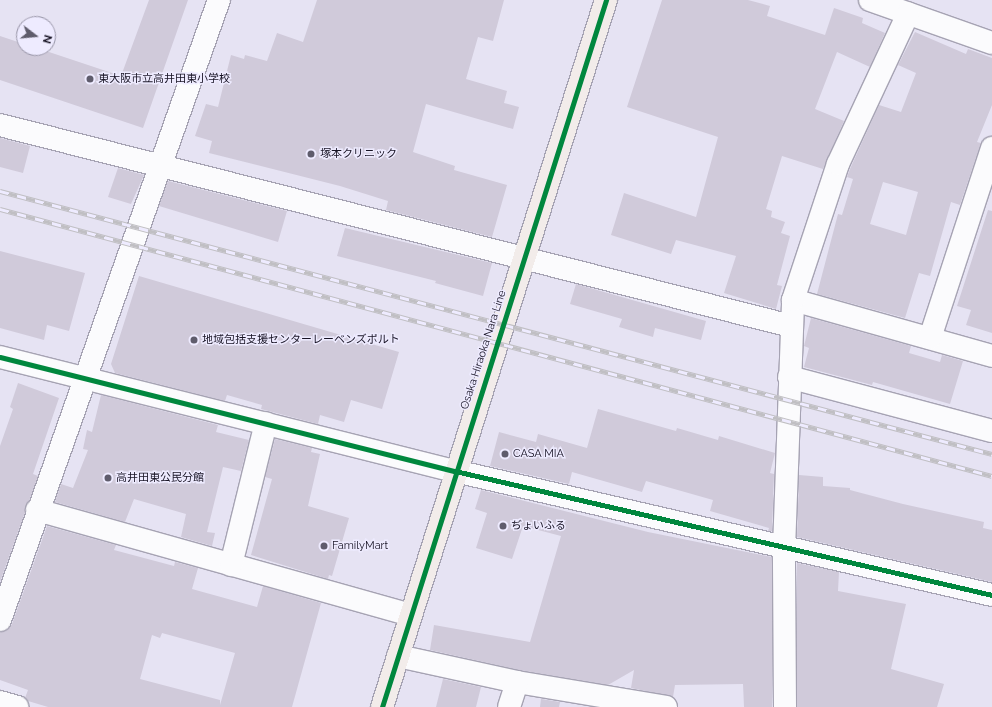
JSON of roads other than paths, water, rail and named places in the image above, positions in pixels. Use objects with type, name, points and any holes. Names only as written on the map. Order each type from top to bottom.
[{"type":"main road","name":"Osaka Hiraoka Nara Line","points":[[382,707],[455,471],[526,258],[606,0]]},
{"type":"street","points":[[0,620],[37,510],[86,378],[159,166],[219,0]]},
{"type":"street","points":[[870,0],[992,42]]},
{"type":"street","points":[[785,707],[784,549],[789,377],[793,300],[838,164],[908,14]]},
{"type":"street","points":[[0,126],[791,326]]},
{"type":"street","points":[[930,338],[986,189],[992,148]]},
{"type":"street","points":[[793,300],[992,356]]},
{"type":"street","points":[[0,357],[455,471],[784,549],[992,595]]},
{"type":"street","points":[[789,377],[992,432]]},
{"type":"street","points":[[231,565],[266,423]]},
{"type":"street","points":[[37,510],[410,615]]},
{"type":"street","points":[[398,656],[517,682],[666,707]]},
{"type":"street","points":[[509,707],[517,682]]},
{"type":"street","points":[[0,702],[17,707]]},
{"type":"railway","points":[[0,191],[992,454]]},
{"type":"railway","points":[[0,209],[992,476]]},
{"type":"place","name":"東大阪市立高井田東小学校","points":[[90,79]]},
{"type":"place","name":"塚本クリニック","points":[[311,154]]},
{"type":"place","name":"地域包括支援センターレーベンズポルト","points":[[194,340]]},
{"type":"place","name":"CASA MIA","points":[[505,454]]},
{"type":"place","name":"高井田東公民分館","points":[[108,478]]},
{"type":"place","name":"ぢょいふる","points":[[503,526]]},
{"type":"place","name":"FamilyMart","points":[[324,546]]}]
